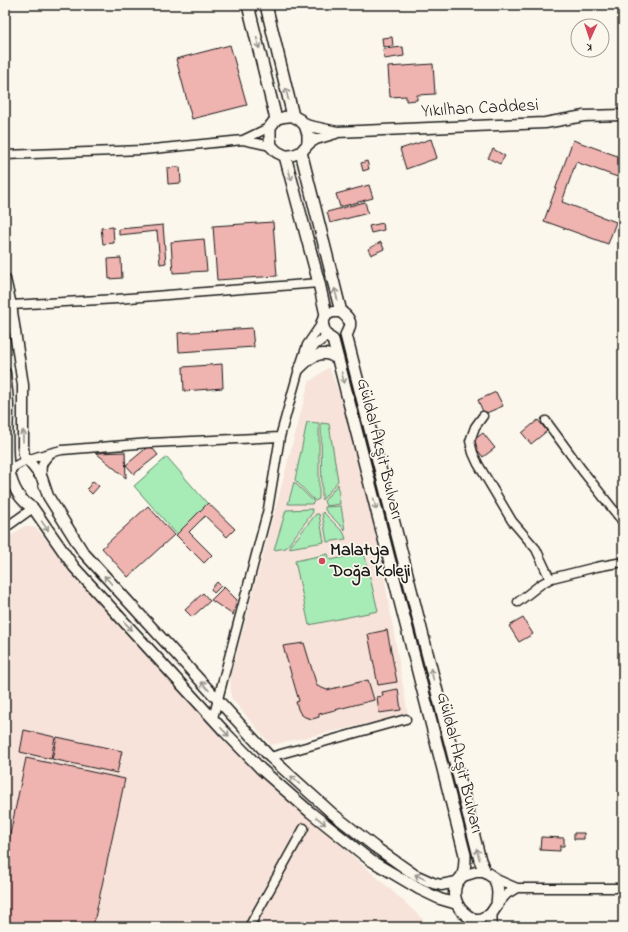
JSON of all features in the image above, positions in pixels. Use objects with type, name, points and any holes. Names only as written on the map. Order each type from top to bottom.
[{"type":"main road","points":[[248,5],[273,123],[270,137],[271,146],[277,152],[285,156]]},
{"type":"main road","points":[[266,5],[292,116],[300,120],[305,125]]},
{"type":"main road","name":"Güldal Akşit Bulvarı","points":[[305,125],[308,134],[304,148],[341,312],[349,320],[350,328],[346,335],[480,860],[497,886],[497,905]]},
{"type":"main road","name":"Güldal Akşit Bulvarı","points":[[285,156],[319,283],[324,330],[330,338],[338,359],[465,855],[465,864],[460,879],[454,890],[457,904]]},
{"type":"main road","points":[[457,904],[461,911],[474,923]]},
{"type":"main road","points":[[491,927],[491,914],[497,905]]},
{"type":"street","name":"Yıkılhan Caddesi","points":[[305,125],[338,132],[545,123],[584,116],[623,115]]},
{"type":"street","points":[[243,140],[284,117],[292,116]]},
{"type":"street","name":"Yıkılhan Caddesi","points":[[304,148],[316,139],[338,132]]},
{"type":"street","points":[[5,155],[143,150],[243,140],[271,146]]},
{"type":"street","points":[[285,156],[293,156],[304,148]]},
{"type":"street","points":[[5,279],[11,306],[23,385],[24,455],[42,478]]},
{"type":"street","points":[[11,306],[319,283]]},
{"type":"street","points":[[213,718],[268,509],[280,437],[299,369],[307,346],[324,319],[333,312],[341,312]]},
{"type":"street","points":[[303,358],[313,347],[330,338],[339,339],[346,335]]},
{"type":"street","points":[[299,369],[308,360],[317,355],[326,354],[338,359]]},
{"type":"street","points":[[5,373],[8,404],[7,476],[20,498],[33,508],[74,568],[224,731],[261,769],[310,812],[370,860],[419,889],[440,899],[457,904]]},
{"type":"street","points":[[483,416],[475,427],[470,441],[473,453],[512,521],[536,549],[550,579]]},
{"type":"street","points":[[546,421],[623,522]]},
{"type":"street","points":[[7,476],[14,467],[28,460],[62,450],[150,443],[280,437]]},
{"type":"street","points":[[51,452],[43,461],[41,468],[42,478],[48,496],[83,552],[270,757],[333,814],[375,847],[415,875],[433,884],[441,885],[476,872],[489,875],[517,888],[623,888]]},
{"type":"street","points":[[5,528],[33,508],[39,508],[42,506],[46,502],[48,496]]},
{"type":"street","points":[[518,602],[550,579],[596,567],[623,562]]},
{"type":"street","points":[[270,757],[406,719]]},
{"type":"street","points":[[249,927],[304,828]]},
{"type":"street","points":[[497,905],[507,894],[517,888]]},
{"type":"street","points":[[474,923],[480,918],[491,914]]},
{"type":"shaded area","name":"Malatya Doğa Koleji","points":[[329,367],[364,459],[408,715],[271,745],[231,698],[230,675],[309,382]]},
{"type":"shaded area","points":[[24,526],[36,528],[225,742],[431,927],[5,927],[5,541]]},
{"type":"green space","points":[[307,422],[319,423],[319,499],[315,501],[295,480]]},
{"type":"green space","points":[[321,423],[329,424],[338,481],[322,500]]},
{"type":"green space","points":[[167,457],[213,510],[180,538],[134,486]]},
{"type":"green space","points":[[294,482],[314,502],[312,504],[288,504]]},
{"type":"green space","points":[[338,484],[340,504],[326,506],[324,501]]},
{"type":"green space","points":[[341,506],[345,530],[325,510],[325,507]]},
{"type":"green space","points":[[312,509],[313,512],[286,548],[274,550],[286,510]]},
{"type":"green space","points":[[323,512],[344,533],[346,539],[327,542]]},
{"type":"green space","points":[[316,514],[319,514],[324,542],[289,548]]},
{"type":"green space","points":[[364,553],[378,611],[309,625],[295,561],[328,554],[330,560]]},
{"type":"building","points":[[392,37],[393,46],[383,47],[382,38]]},
{"type":"building","points":[[230,45],[247,105],[192,119],[176,59]]},
{"type":"building","points":[[403,47],[404,56],[384,59],[383,49]]},
{"type":"building","points":[[433,64],[435,94],[417,95],[417,100],[406,101],[406,96],[390,97],[388,67]]},
{"type":"building","points":[[431,139],[437,158],[406,169],[400,149]]},
{"type":"building","points":[[573,140],[623,158],[623,179],[576,162],[562,202],[616,222],[608,244],[544,221]]},
{"type":"building","points":[[493,149],[505,156],[500,164],[488,158]]},
{"type":"building","points":[[367,161],[369,169],[363,171],[361,163]]},
{"type":"building","points":[[180,167],[181,183],[168,184],[167,168]]},
{"type":"building","points":[[369,185],[373,198],[340,207],[336,194]]},
{"type":"building","points":[[365,202],[368,213],[330,223],[327,212]]},
{"type":"building","points":[[273,222],[277,276],[217,280],[213,226]]},
{"type":"building","points":[[383,223],[384,230],[371,233],[369,226]]},
{"type":"building","points":[[163,225],[166,263],[160,264],[157,231],[119,235],[119,229]]},
{"type":"building","points":[[113,227],[114,243],[103,244],[101,228]]},
{"type":"building","points":[[204,239],[207,271],[173,273],[171,242]]},
{"type":"building","points":[[381,242],[384,249],[371,255],[368,249]]},
{"type":"building","points":[[121,258],[122,278],[109,279],[108,259]]},
{"type":"building","points":[[252,328],[254,347],[179,352],[178,333]]},
{"type":"building","points":[[222,364],[223,388],[184,391],[183,367]]},
{"type":"building","points":[[496,392],[503,406],[484,414],[478,400]]},
{"type":"building","points":[[538,420],[547,431],[531,444],[522,433]]},
{"type":"building","points":[[483,433],[495,448],[483,457],[471,442]]},
{"type":"building","points":[[150,445],[158,455],[134,474],[126,465]]},
{"type":"building","points":[[125,452],[126,478],[96,453]]},
{"type":"building","points":[[93,481],[99,486],[92,494],[87,489]]},
{"type":"building","points":[[208,503],[235,529],[227,537],[205,516],[189,532],[212,555],[204,563],[176,535]]},
{"type":"building","points":[[148,506],[174,535],[128,577],[102,548]]},
{"type":"building","points":[[217,582],[221,586],[214,593],[211,589]]},
{"type":"building","points":[[224,587],[237,600],[233,615],[211,600]]},
{"type":"building","points":[[203,593],[210,601],[192,617],[185,610]]},
{"type":"building","points":[[523,618],[533,634],[519,642],[509,626]]},
{"type":"building","points":[[387,630],[397,682],[378,685],[368,634]]},
{"type":"building","points":[[304,643],[317,686],[327,690],[368,680],[374,700],[319,714],[319,717],[312,719],[302,715],[296,702],[299,701],[283,646]]},
{"type":"building","points":[[398,689],[401,710],[379,713],[377,697],[383,696],[382,692]]},
{"type":"building","points":[[24,730],[55,737],[51,759],[20,752]]},
{"type":"building","points":[[57,737],[122,751],[117,773],[52,759]]},
{"type":"building","points":[[26,758],[125,779],[93,927],[31,927],[5,922],[5,858]]},
{"type":"building","points":[[574,833],[584,833],[584,839],[574,839]]},
{"type":"building","points":[[541,837],[564,838],[564,846],[560,846],[560,851],[540,850]]},
{"type":"place","name":"Malatya Doğa Koleji","points":[[322,561]]}]
